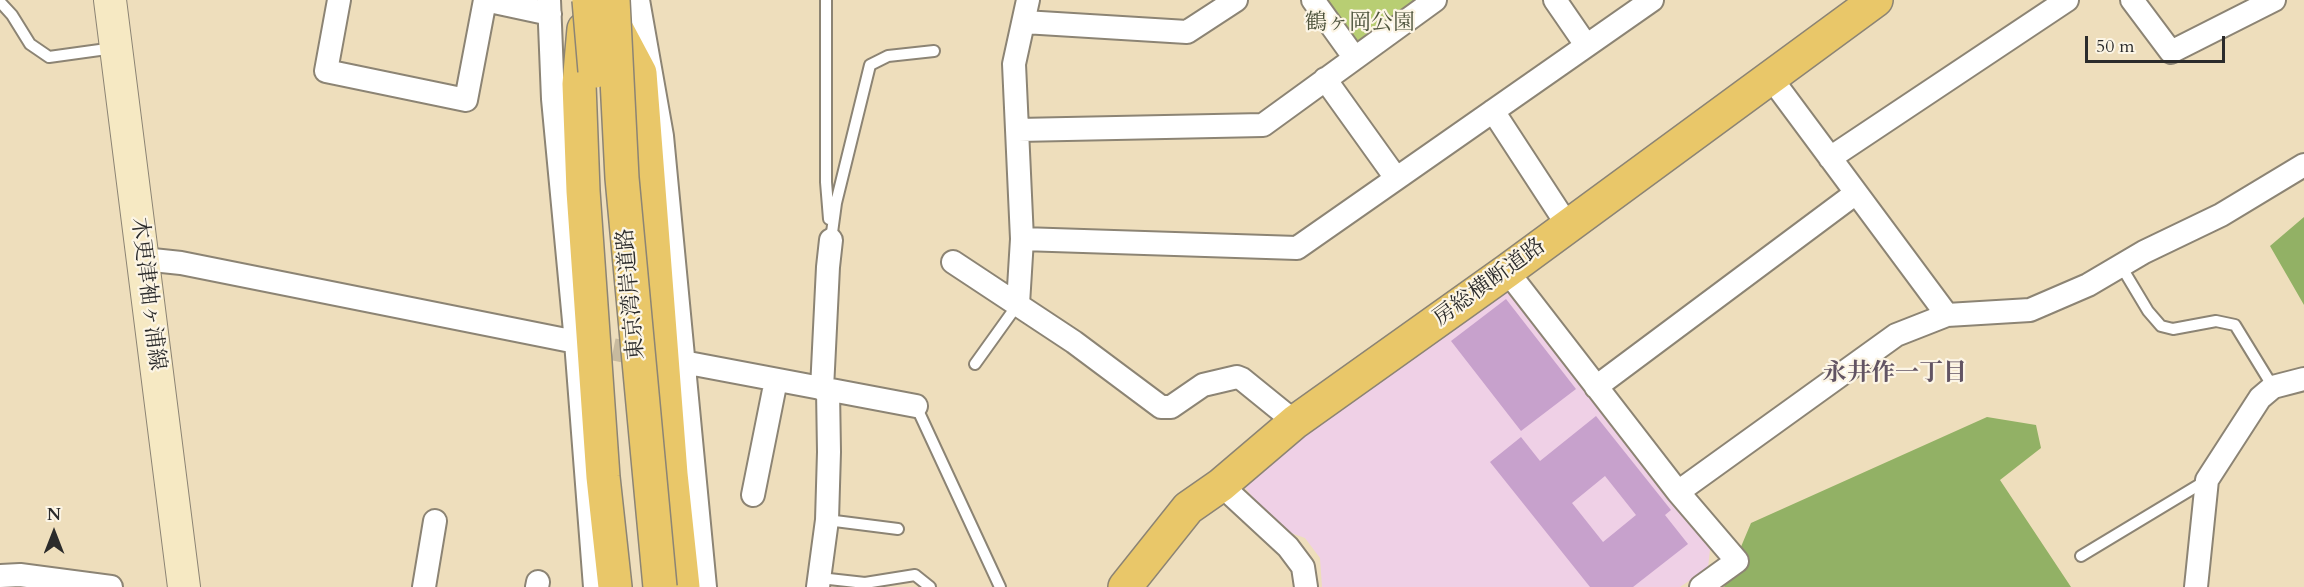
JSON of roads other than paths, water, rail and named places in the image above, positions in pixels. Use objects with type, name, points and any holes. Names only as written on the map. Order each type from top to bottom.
[{"type":"highway","points":[[588,0],[579,84],[583,191],[603,477],[615,587]]},
{"type":"highway","name":"東京湾岸道路","points":[[588,0],[638,587]]},
{"type":"highway","name":"房総横断道路","points":[[1125,587],[1188,508],[1221,485],[1295,422],[1507,271],[1770,78],[1861,4]]},
{"type":"highway","points":[[613,12],[640,73],[671,474],[683,587]]},
{"type":"highway","name":"東京湾岸道路","points":[[613,12],[622,178],[660,587]]},
{"type":"main road","name":"木更津袖ヶ浦線","points":[[110,0],[181,586]]},
{"type":"street","points":[[339,0],[326,71],[466,100],[485,0],[550,7],[553,99],[576,342],[595,587]]},
{"type":"street","points":[[638,0],[662,136],[705,587]]},
{"type":"street","points":[[1018,304],[1022,239],[1014,64],[1028,0]]},
{"type":"street","points":[[1023,22],[1187,32],[1236,0]]},
{"type":"street","points":[[1313,0],[1354,57]]},
{"type":"street","points":[[1018,130],[1263,125],[1435,0]]},
{"type":"street","points":[[1555,0],[1586,45]]},
{"type":"street","points":[[1022,239],[1298,248],[1652,0]]},
{"type":"street","points":[[1830,158],[2067,0]]},
{"type":"street","points":[[2132,0],[2171,52],[2274,0]]},
{"type":"street","points":[[1770,78],[1947,315]]},
{"type":"street","points":[[1325,79],[1396,178]]},
{"type":"street","points":[[1492,111],[1568,226]]},
{"type":"street","points":[[1678,492],[1896,335],[1947,315],[2030,310],[2088,285],[2144,252],[2221,215],[2304,165]]},
{"type":"street","points":[[1596,387],[1856,193]]},
{"type":"street","points":[[819,582],[827,520],[825,389],[828,267],[831,240]]},
{"type":"street","points":[[143,259],[181,263],[576,342]]},
{"type":"street","points":[[953,262],[1074,342],[1161,407],[1171,407],[1203,385],[1237,377],[1295,422]]},
{"type":"street","points":[[1507,271],[1678,492],[1737,561],[1701,587]]},
{"type":"street","points":[[683,362],[916,406]]},
{"type":"street","points":[[2196,587],[2207,480],[2260,398],[2273,387],[2304,379]]},
{"type":"street","points":[[753,495],[776,380]]},
{"type":"street","points":[[1221,485],[1288,547],[1303,567],[1306,587]]},
{"type":"street","points":[[424,587],[435,521]]},
{"type":"street","points":[[0,576],[20,574],[111,587]]},
{"type":"lane","points":[[826,0],[826,182],[831,240]]},
{"type":"lane","points":[[0,2],[12,15],[30,44],[49,57],[116,48]]},
{"type":"lane","points":[[831,240],[836,203],[870,65],[888,56],[934,51]]},
{"type":"lane","points":[[2121,266],[2148,312],[2161,326],[2173,329],[2216,321],[2235,326],[2273,387]]},
{"type":"lane","points":[[975,364],[1018,304]]},
{"type":"lane","points":[[916,406],[1000,587]]},
{"type":"lane","points":[[2081,556],[2207,480]]},
{"type":"lane","points":[[827,520],[898,529]]},
{"type":"lane","points":[[819,582],[865,583],[915,574],[930,587]]},
{"type":"tunnel","points":[[581,343],[652,357]]},
{"type":"district","name":"永井作一丁目","points":[[1895,374]]},
{"type":"park label","name":"鶴ヶ岡公園","points":[[1360,24]]}]
